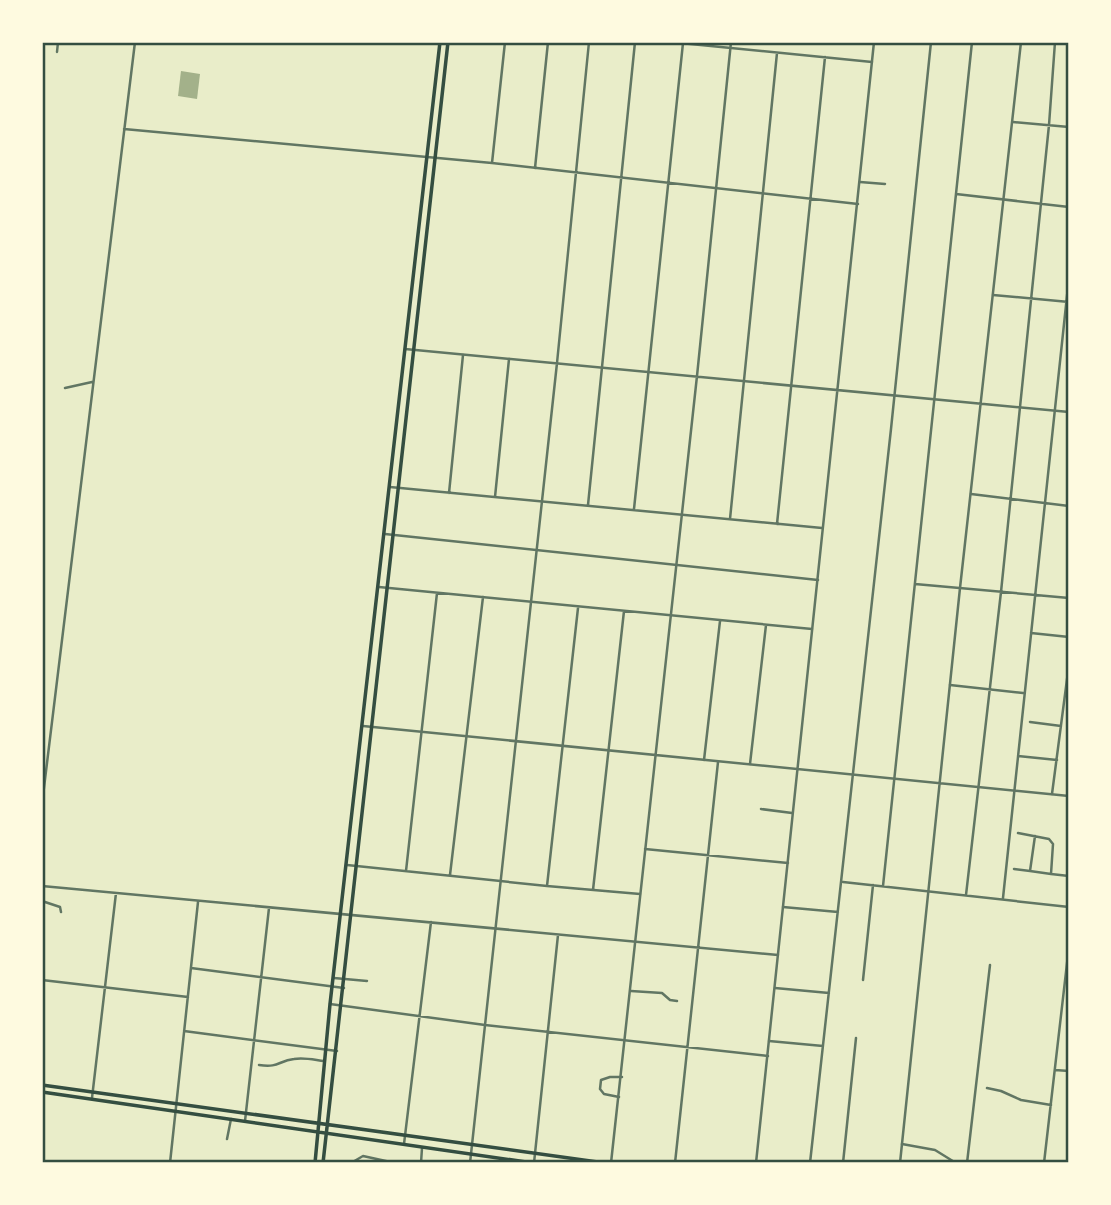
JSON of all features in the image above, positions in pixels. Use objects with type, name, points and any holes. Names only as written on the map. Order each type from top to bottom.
[{"type":"main road","points":[[315,1163],[330,1004],[440,42]]},
{"type":"main road","points":[[323,1163],[448,42]]},
{"type":"main road","points":[[42,1085],[606,1163]]},
{"type":"main road","points":[[42,1091],[533,1163]]},
{"type":"street","points":[[42,59],[44,42]]},
{"type":"street","points":[[57,52],[58,42]]},
{"type":"street","points":[[42,804],[135,42]]},
{"type":"street","points":[[492,163],[505,42]]},
{"type":"street","points":[[535,168],[548,42]]},
{"type":"street","points":[[470,1163],[589,42]]},
{"type":"street","points":[[587,505],[635,42]]},
{"type":"street","points":[[670,42],[872,62]]},
{"type":"street","points":[[611,1163],[731,42]]},
{"type":"street","points":[[756,1163],[874,42]]},
{"type":"street","points":[[810,1163],[931,42]]},
{"type":"street","points":[[883,886],[972,42]]},
{"type":"street","points":[[900,1163],[1021,42]]},
{"type":"street","points":[[966,895],[1020,408],[1055,42]]},
{"type":"street","points":[[634,509],[683,43]]},
{"type":"street","points":[[730,519],[777,53]]},
{"type":"street","points":[[777,524],[825,57]]},
{"type":"street","points":[[1012,122],[1069,127]]},
{"type":"street","points":[[124,129],[492,163],[858,204]]},
{"type":"street","points":[[860,182],[885,184]]},
{"type":"street","points":[[956,194],[1069,207]]},
{"type":"street","points":[[1003,898],[1069,277]]},
{"type":"street","points":[[993,295],[1068,302]]},
{"type":"street","points":[[405,349],[1069,412]]},
{"type":"street","points":[[449,493],[463,355]]},
{"type":"street","points":[[495,498],[509,359]]},
{"type":"street","points":[[65,388],[92,382]]},
{"type":"street","points":[[390,487],[823,528]]},
{"type":"street","points":[[971,494],[1069,506]]},
{"type":"street","points":[[385,534],[818,580]]},
{"type":"street","points":[[915,584],[1069,598]]},
{"type":"street","points":[[379,587],[812,629]]},
{"type":"street","points":[[406,871],[436,593]]},
{"type":"street","points":[[450,875],[483,597]]},
{"type":"street","points":[[547,886],[578,607]]},
{"type":"street","points":[[593,890],[624,611]]},
{"type":"street","points":[[704,761],[720,621]]},
{"type":"street","points":[[750,766],[766,625]]},
{"type":"street","points":[[1030,633],[1069,637]]},
{"type":"street","points":[[1052,794],[1069,664]]},
{"type":"street","points":[[950,685],[1024,693]]},
{"type":"street","points":[[1030,722],[1061,726]]},
{"type":"street","points":[[363,726],[1069,796]]},
{"type":"street","points":[[1018,756],[1057,760]]},
{"type":"street","points":[[675,1163],[718,762]]},
{"type":"street","points":[[761,809],[793,813]]},
{"type":"street","points":[[1018,833],[1049,839],[1053,844],[1051,874]]},
{"type":"street","points":[[1030,871],[1035,836]]},
{"type":"street","points":[[645,849],[788,863]]},
{"type":"street","points":[[347,865],[641,894]]},
{"type":"street","points":[[1014,869],[1069,876]]},
{"type":"street","points":[[841,881],[1069,907]]},
{"type":"street","points":[[863,980],[873,885]]},
{"type":"street","points":[[42,886],[778,955]]},
{"type":"street","points":[[92,1098],[116,893]]},
{"type":"street","points":[[42,901],[60,907],[61,912]]},
{"type":"street","points":[[170,1163],[198,901]]},
{"type":"street","points":[[245,1121],[269,907]]},
{"type":"street","points":[[783,907],[838,912]]},
{"type":"street","points":[[404,1145],[431,922]]},
{"type":"street","points":[[533,1163],[558,935]]},
{"type":"street","points":[[1044,1163],[1068,975],[1069,946]]},
{"type":"street","points":[[967,1163],[990,965]]},
{"type":"street","points":[[191,968],[344,988]]},
{"type":"street","points":[[334,978],[367,981]]},
{"type":"street","points":[[42,980],[188,997]]},
{"type":"street","points":[[775,988],[829,993]]},
{"type":"street","points":[[631,990],[662,993],[670,1000],[677,1001]]},
{"type":"street","points":[[330,1004],[485,1025],[768,1056]]},
{"type":"street","points":[[184,1031],[337,1051]]},
{"type":"street","points":[[843,1163],[856,1038]]},
{"type":"street","points":[[769,1041],[823,1046]]},
{"type":"street","points":[[259,1065],[277,1066],[300,1058],[324,1061]]},
{"type":"street","points":[[1055,1070],[1069,1071]]},
{"type":"street","points":[[619,1097],[604,1094],[600,1086],[604,1078],[622,1077]]},
{"type":"street","points":[[987,1088],[1032,1103],[1051,1105]]},
{"type":"street","points":[[227,1139],[231,1119]]},
{"type":"street","points":[[902,1144],[935,1150],[956,1163]]},
{"type":"street","points":[[421,1163],[422,1148]]},
{"type":"street","points":[[351,1163],[363,1156],[395,1163]]},
{"type":"shaded area","points":[[181,71],[200,74],[197,99],[178,96]]}]
